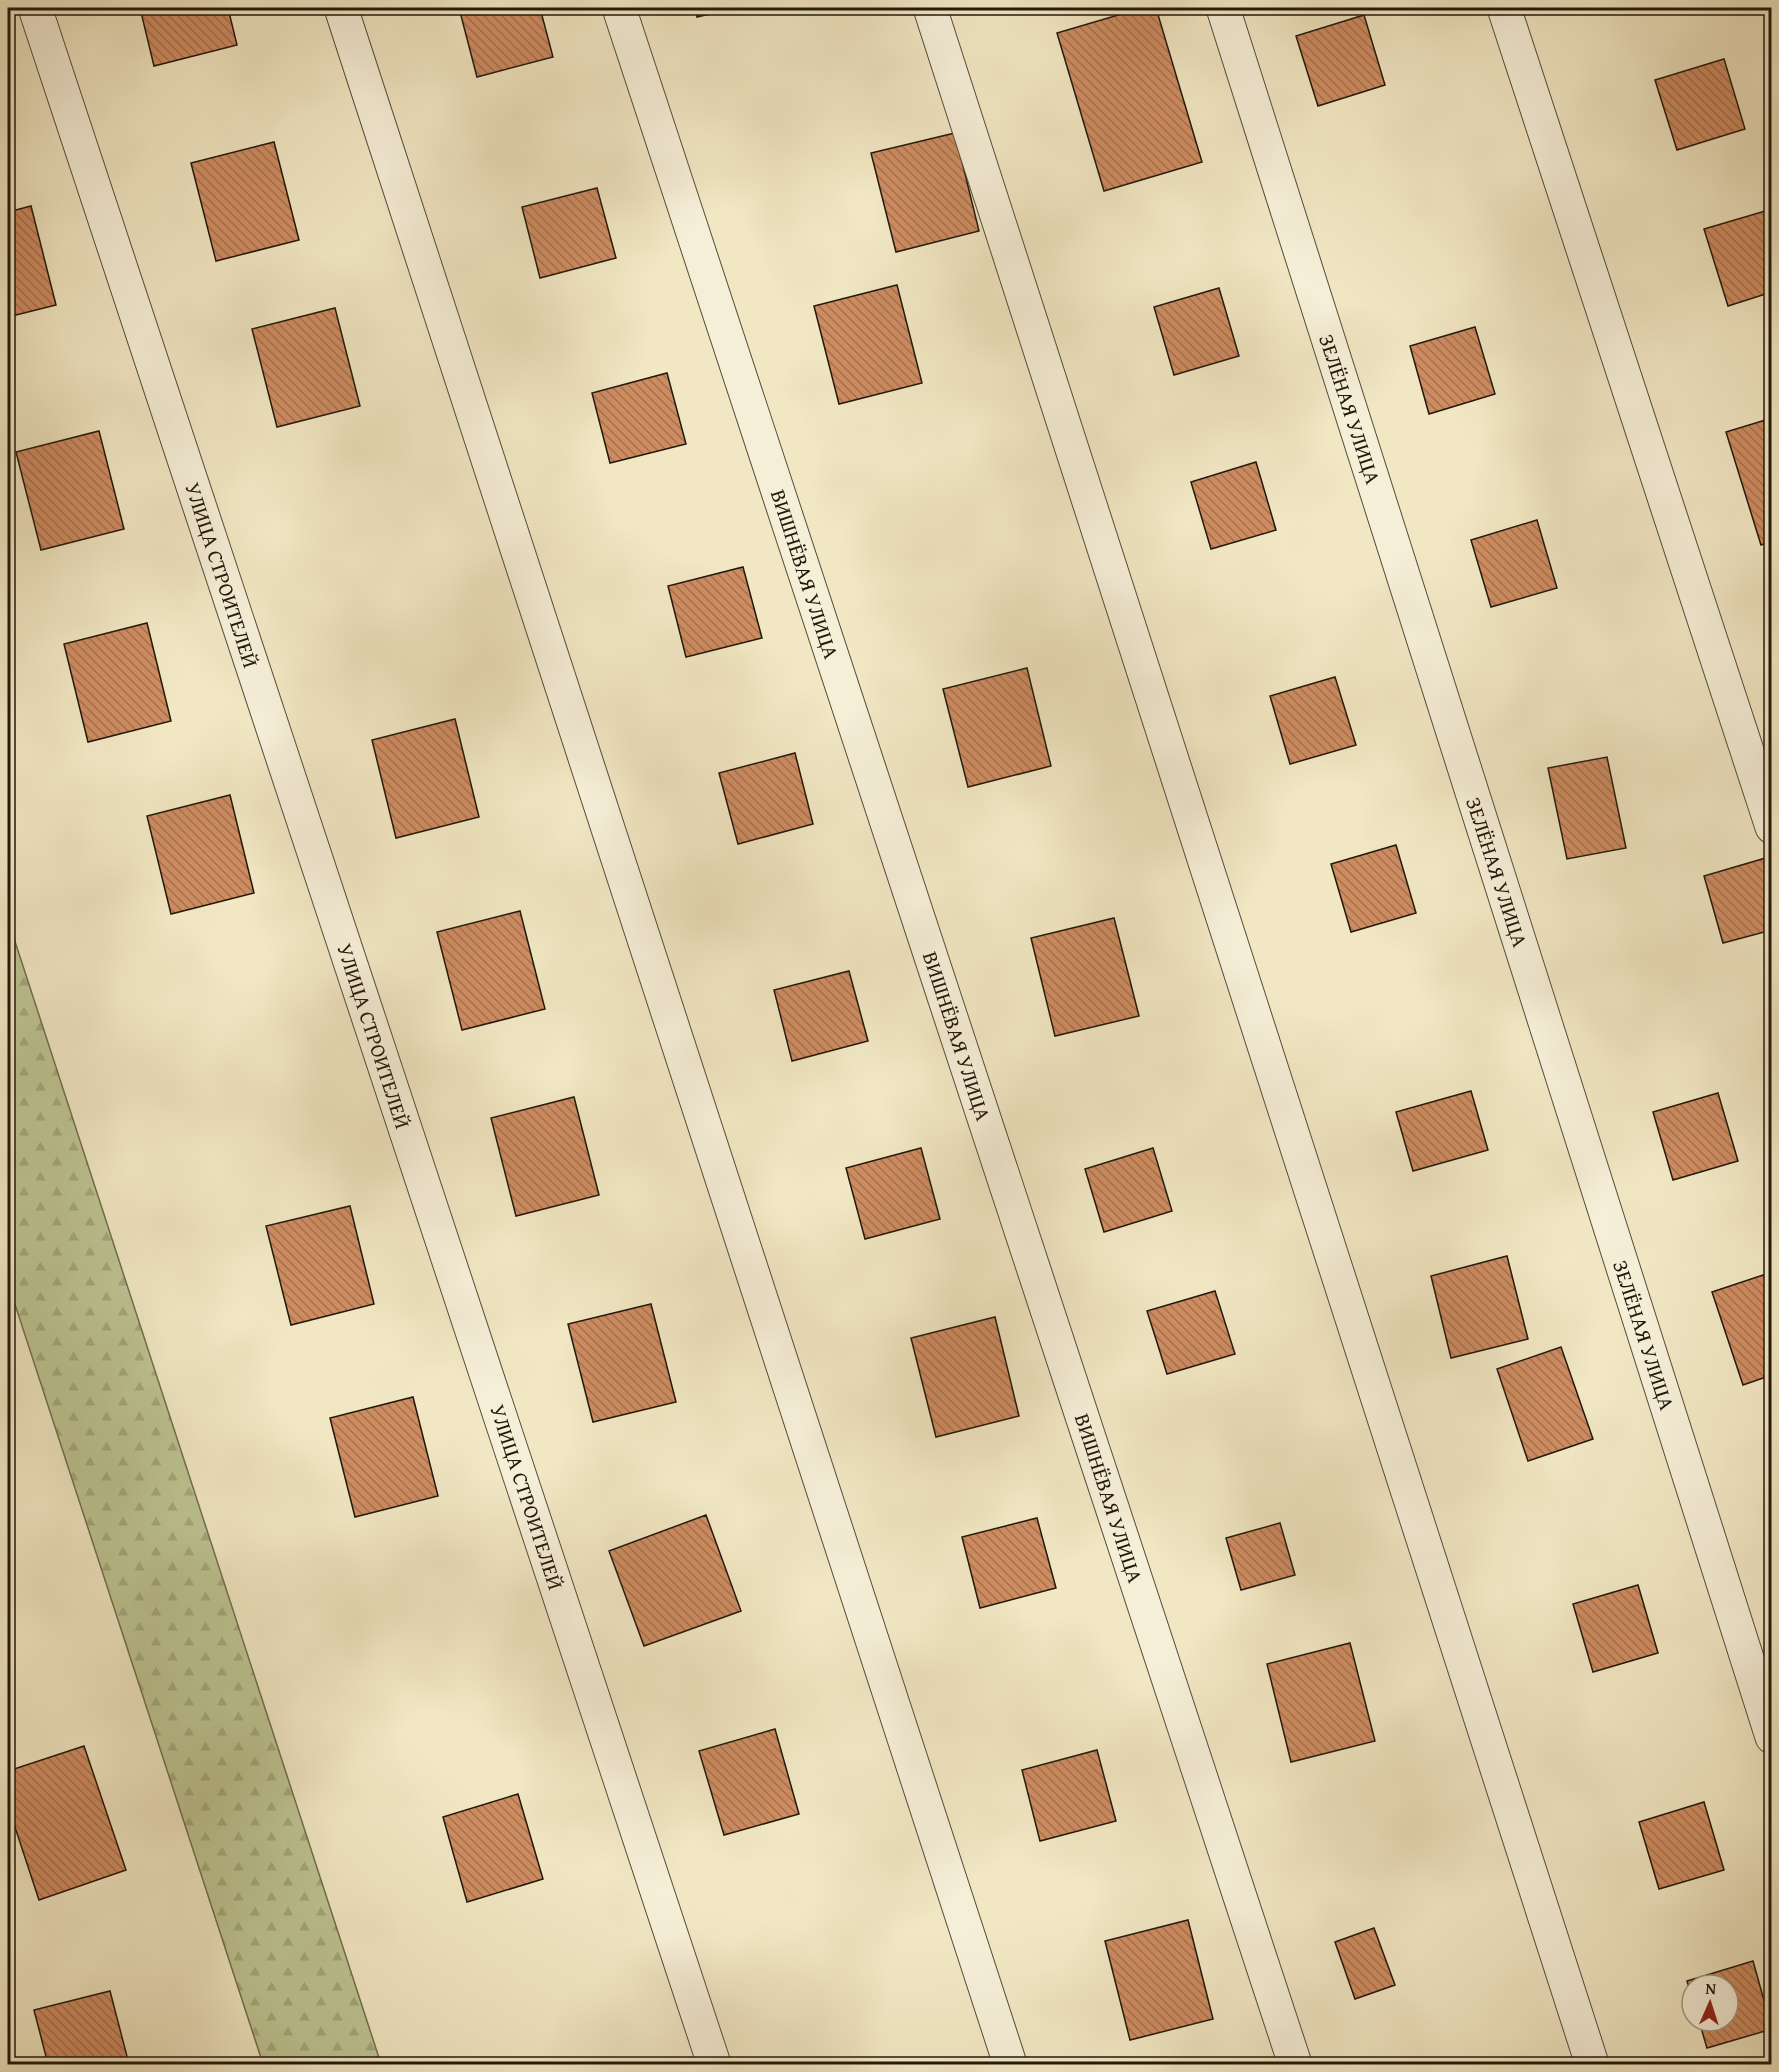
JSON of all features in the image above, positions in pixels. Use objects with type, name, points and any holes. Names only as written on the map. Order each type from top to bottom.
[{"type":"street","name":"УЛИЦА СТРОИТЕЛЕЙ","points":[[34,8],[714,2064]]},
{"type":"street","points":[[341,8],[1010,2064]]},
{"type":"street","name":"ВИШНЁВАЯ УЛИЦА","points":[[619,8],[1295,2064]]},
{"type":"street","points":[[930,8],[1592,2064]]},
{"type":"street","name":"ЗЕЛЁНАЯ УЛИЦА","points":[[1223,8],[1772,1737]]},
{"type":"street","points":[[1504,8],[1772,827]]},
{"type":"green space","points":[[8,920],[381,2064],[263,2064],[8,1283]]},
{"type":"building","points":[[140,8],[228,8],[237,45],[154,66]]},
{"type":"building","points":[[459,8],[540,8],[553,57],[477,77]]},
{"type":"building","points":[[695,8],[735,8],[697,17]]},
{"type":"building","points":[[1142,8],[1156,8],[1202,162],[1104,191],[1057,33]]},
{"type":"building","points":[[1364,15],[1385,85],[1318,106],[1296,36]]},
{"type":"building","points":[[1724,59],[1745,129],[1677,150],[1655,80]]},
{"type":"building","points":[[955,133],[979,231],[896,252],[871,153]]},
{"type":"building","points":[[274,142],[299,240],[216,261],[191,163]]},
{"type":"building","points":[[597,188],[616,258],[540,278],[522,207]]},
{"type":"building","points":[[31,206],[56,305],[8,317],[8,212]]},
{"type":"building","points":[[1772,209],[1772,292],[1728,306],[1704,229]]},
{"type":"building","points":[[897,285],[922,383],[839,404],[814,306]]},
{"type":"building","points":[[1219,288],[1239,356],[1174,375],[1154,307]]},
{"type":"building","points":[[335,308],[360,406],[277,427],[252,329]]},
{"type":"building","points":[[1475,327],[1495,394],[1429,414],[1410,346]]},
{"type":"building","points":[[667,373],[686,444],[610,463],[592,393]]},
{"type":"building","points":[[1772,418],[1772,541],[1761,545],[1726,432]]},
{"type":"building","points":[[99,431],[124,529],[41,550],[16,452]]},
{"type":"building","points":[[1256,462],[1276,530],[1211,549],[1191,482]]},
{"type":"building","points":[[1537,520],[1557,588],[1491,607],[1471,540]]},
{"type":"building","points":[[743,567],[762,638],[686,657],[668,586]]},
{"type":"building","points":[[147,623],[171,721],[88,742],[64,644]]},
{"type":"building","points":[[1027,668],[1051,766],[968,787],[943,689]]},
{"type":"building","points":[[1335,677],[1356,745],[1290,764],[1270,696]]},
{"type":"building","points":[[455,719],[479,817],[396,838],[372,740]]},
{"type":"building","points":[[795,753],[813,824],[738,844],[719,773]]},
{"type":"building","points":[[1607,757],[1626,848],[1567,859],[1548,768]]},
{"type":"building","points":[[230,795],[254,893],[171,914],[147,816]]},
{"type":"building","points":[[1396,845],[1416,913],[1351,932],[1331,864]]},
{"type":"building","points":[[1769,857],[1772,864],[1772,930],[1723,943],[1704,876]]},
{"type":"building","points":[[520,911],[545,1009],[462,1030],[437,932]]},
{"type":"building","points":[[1114,918],[1139,1016],[1055,1036],[1031,938]]},
{"type":"building","points":[[849,971],[868,1041],[792,1061],[774,990]]},
{"type":"building","points":[[1471,1091],[1488,1150],[1413,1171],[1396,1112]]},
{"type":"building","points":[[1718,1093],[1738,1161],[1673,1180],[1653,1112]]},
{"type":"building","points":[[574,1097],[599,1195],[516,1216],[491,1118]]},
{"type":"building","points":[[921,1148],[940,1219],[865,1239],[846,1168]]},
{"type":"building","points":[[1153,1148],[1172,1211],[1104,1232],[1085,1169]]},
{"type":"building","points":[[350,1206],[374,1304],[291,1325],[266,1226]]},
{"type":"building","points":[[1507,1256],[1528,1339],[1451,1358],[1431,1276]]},
{"type":"building","points":[[1772,1272],[1772,1375],[1743,1385],[1712,1292]]},
{"type":"building","points":[[1215,1291],[1235,1354],[1167,1374],[1147,1311]]},
{"type":"building","points":[[651,1304],[676,1402],[593,1422],[568,1324]]},
{"type":"building","points":[[995,1317],[1019,1416],[936,1437],[911,1338]]},
{"type":"building","points":[[1561,1347],[1593,1439],[1528,1461],[1497,1369]]},
{"type":"building","points":[[413,1397],[438,1496],[355,1517],[330,1418]]},
{"type":"building","points":[[706,1515],[741,1611],[644,1646],[609,1551]]},
{"type":"building","points":[[1037,1518],[1056,1588],[980,1608],[962,1537]]},
{"type":"building","points":[[1280,1523],[1295,1575],[1241,1590],[1226,1538]]},
{"type":"building","points":[[1638,1585],[1658,1653],[1593,1672],[1573,1604]]},
{"type":"building","points":[[1350,1643],[1375,1741],[1291,1762],[1267,1664]]},
{"type":"building","points":[[775,1729],[799,1814],[724,1835],[699,1751]]},
{"type":"building","points":[[84,1746],[126,1870],[39,1900],[8,1806],[8,1771]]},
{"type":"building","points":[[1097,1750],[1116,1821],[1040,1841],[1022,1770]]},
{"type":"building","points":[[518,1794],[543,1879],[467,1902],[443,1817]]},
{"type":"building","points":[[1704,1802],[1724,1870],[1659,1889],[1639,1822]]},
{"type":"building","points":[[1188,1920],[1213,2019],[1130,2040],[1105,1941]]},
{"type":"building","points":[[1374,1928],[1395,1985],[1355,1999],[1335,1942]]},
{"type":"building","points":[[1753,1961],[1772,2029],[1707,2048],[1703,2033],[1740,2033],[1740,1973],[1713,1973]]},
{"type":"building","points":[[110,1991],[129,2064],[48,2064],[34,2010]]}]
